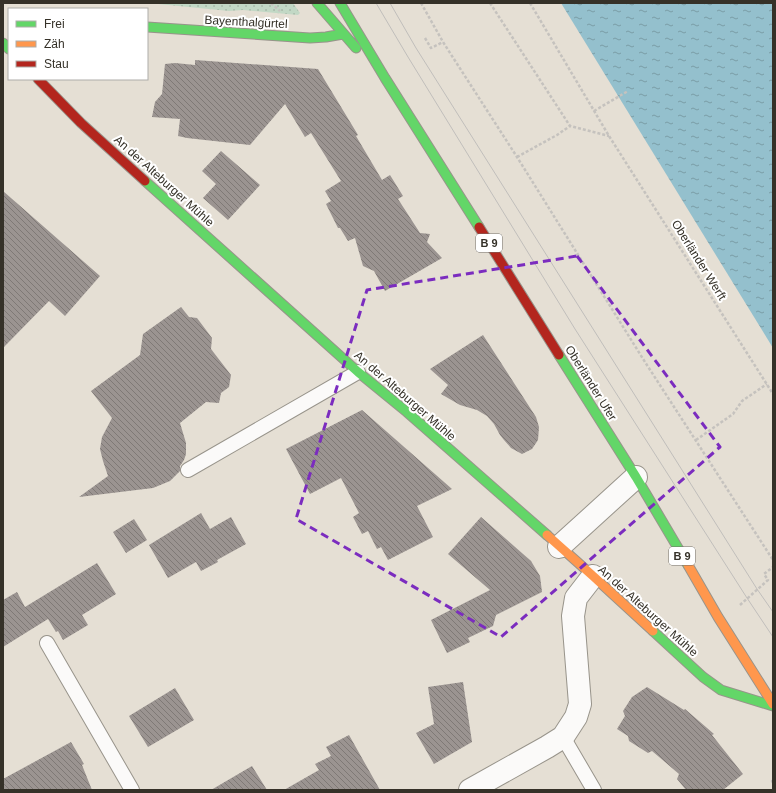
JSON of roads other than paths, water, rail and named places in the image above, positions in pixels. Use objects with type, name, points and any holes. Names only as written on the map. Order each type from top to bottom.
[{"type":"main road","name":"Oberländer Ufer","points":[[317,3],[342,34],[385,78]]},
{"type":"main road","name":"Oberländer Ufer","points":[[340,3],[385,78],[636,478],[718,618],[773,705]]},
{"type":"main road","name":"Bayenthalgürtel","points":[[148,27],[310,38],[342,34]]},
{"type":"main road","name":"An der Alteburger Mühle","points":[[39,80],[81,123],[358,372],[412,417],[593,576],[703,677],[721,690],[773,705]]},
{"type":"street","points":[[559,547],[636,478]]},
{"type":"street","points":[[470,790],[563,737],[576,717],[580,704],[573,616],[576,598],[593,576]]},
{"type":"lane","points":[[188,470],[358,372]]},
{"type":"lane","points":[[47,643],[132,790]]},
{"type":"lane","points":[[563,737],[594,790]]},
{"type":"water","points":[[561,3],[773,3],[773,348]]},
{"type":"tram line","points":[[376,3],[575,329],[773,637]]},
{"type":"tram line","points":[[390,3],[416,48],[757,589],[773,612]]}]
